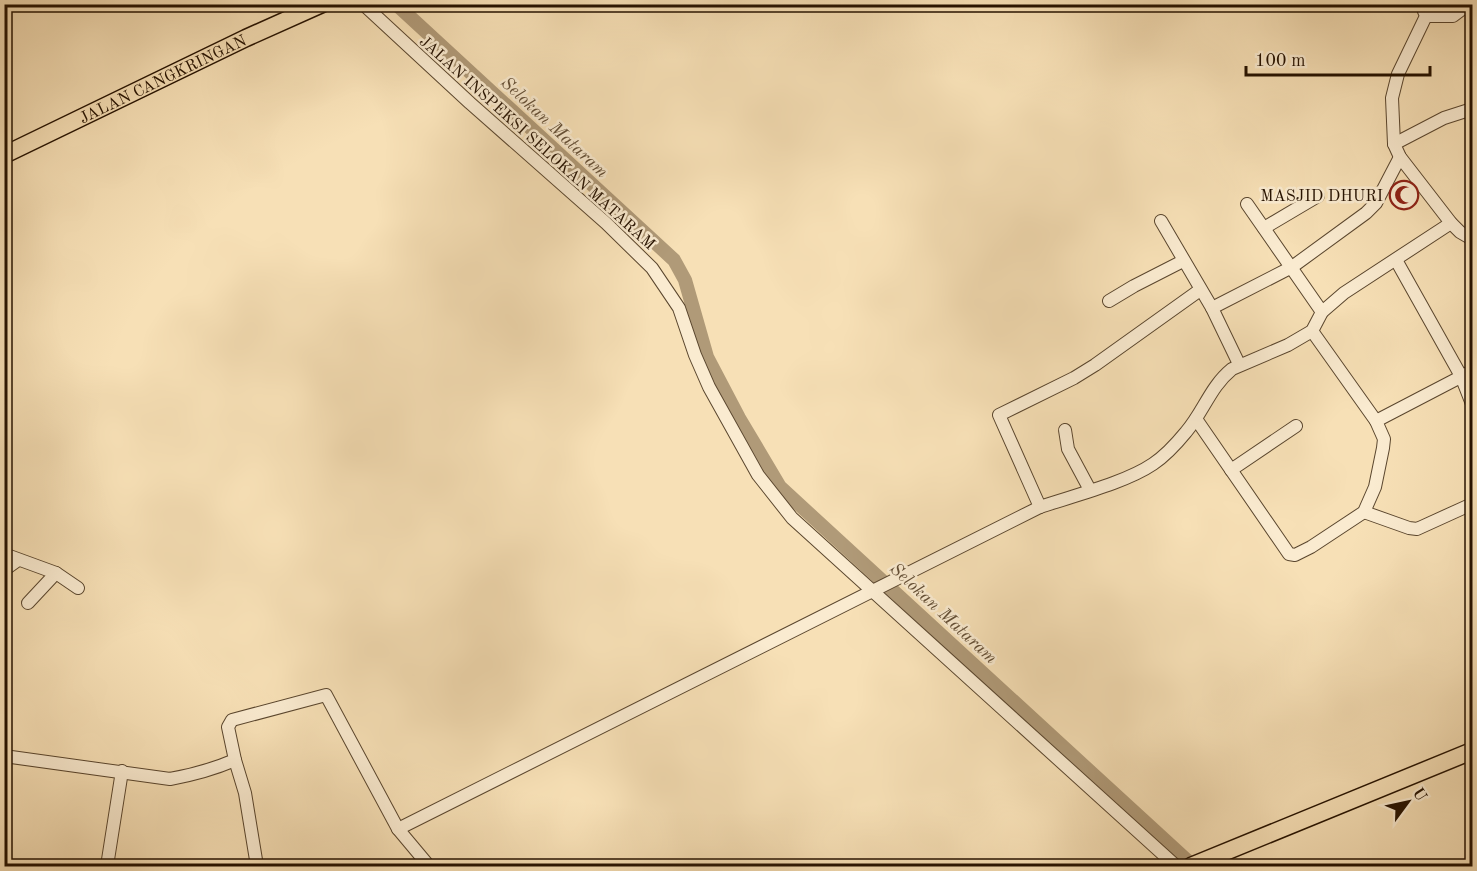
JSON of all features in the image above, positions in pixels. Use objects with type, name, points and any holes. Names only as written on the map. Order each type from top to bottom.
[{"type":"main road","name":"JALAN CANGKRINGAN","points":[[4,155],[235,43],[322,4]]},
{"type":"main road","points":[[1197,864],[1473,751]]},
{"type":"street","name":"JALAN INSPEKSI SELOKAN MATARAM","points":[[363,4],[652,268],[679,308],[709,387],[752,465],[777,501],[815,540],[877,589],[1176,867]]},
{"type":"street","points":[[1470,6],[1453,16],[1423,10],[1398,74],[1392,98],[1395,144],[1400,157],[1451,223],[1460,232],[1473,239]]},
{"type":"street","points":[[1395,144],[1444,118],[1473,109]]},
{"type":"street","points":[[1212,308],[1292,267],[1366,213],[1376,203],[1400,157]]},
{"type":"street","points":[[1264,228],[1318,196]]},
{"type":"street","points":[[1247,204],[1322,312]]},
{"type":"street","points":[[1161,222],[1212,308],[1239,364]]},
{"type":"street","points":[[398,829],[1040,507],[1123,478],[1152,464],[1173,446],[1196,419],[1206,399],[1225,375],[1239,364],[1288,345],[1312,331],[1322,312],[1344,293],[1451,223]]},
{"type":"street","points":[[1396,260],[1467,374],[1473,404]]},
{"type":"street","points":[[1109,301],[1183,261]]},
{"type":"street","points":[[1040,507],[999,415],[1074,378],[1095,365],[1200,290]]},
{"type":"street","points":[[1196,419],[1289,554],[1295,555],[1311,547],[1364,512],[1375,487],[1384,439],[1376,421],[1312,331]]},
{"type":"street","points":[[1376,421],[1467,374]]},
{"type":"street","points":[[1231,470],[1296,426]]},
{"type":"street","points":[[1065,429],[1068,449],[1090,490]]},
{"type":"street","points":[[1364,512],[1417,529],[1473,504]]},
{"type":"street","points":[[4,554],[56,573],[78,588]]},
{"type":"street","points":[[4,570],[18,560]]},
{"type":"street","points":[[28,603],[56,573]]},
{"type":"street","points":[[257,867],[245,793],[228,727],[232,720],[326,695],[398,829],[429,867]]},
{"type":"street","points":[[4,756],[170,779],[235,760]]},
{"type":"street","points":[[107,867],[122,771]]},
{"type":"waterway","name":"Selokan Mataram","points":[[396,4],[674,260],[685,280],[707,357],[739,418],[780,487],[1193,866]]},
{"type":"place","name":"MASJID DHURI","points":[[1404,195]]}]
